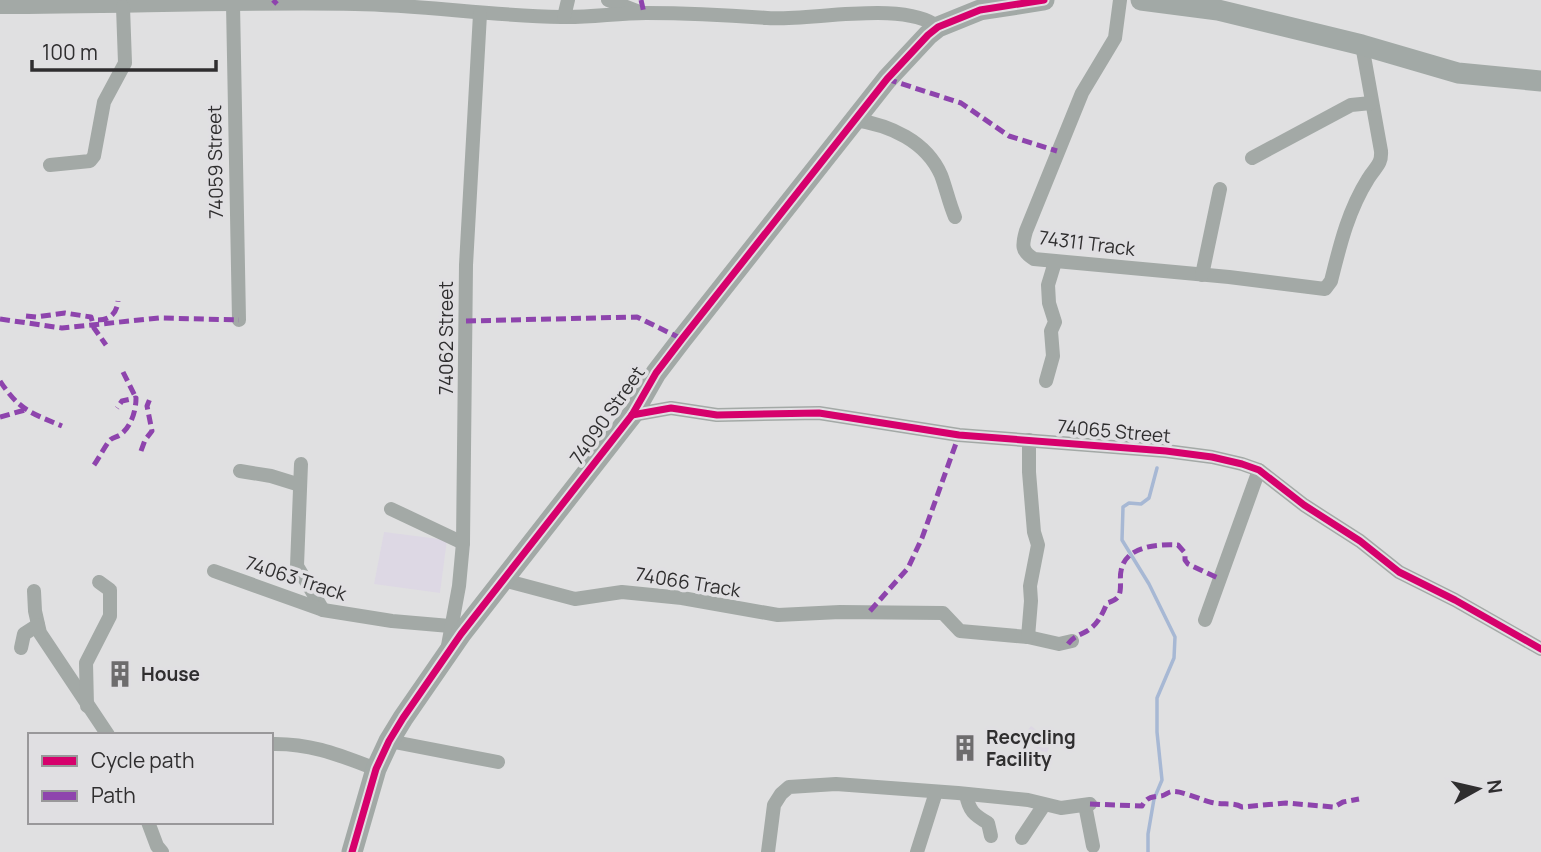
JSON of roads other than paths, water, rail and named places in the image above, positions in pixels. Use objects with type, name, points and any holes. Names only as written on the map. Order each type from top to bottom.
[{"type":"street","points":[[564,17],[568,0]]},
{"type":"street","points":[[608,0],[644,13]]},
{"type":"street","points":[[0,7],[357,4],[420,7],[480,14],[564,17],[644,13],[775,19],[878,13],[911,14],[931,20],[938,27],[980,10],[1044,0]]},
{"type":"street","name":"74311 Track","points":[[1121,0],[1115,38],[1082,93],[1026,231],[1022,246],[1026,254],[1034,259],[1307,286],[1322,290],[1331,281],[1347,218],[1369,176],[1381,163],[1381,150],[1371,103]]},
{"type":"street","points":[[1141,0],[1222,5],[1458,73],[1541,81]]},
{"type":"street","name":"74059 Street","points":[[233,4],[239,320]]},
{"type":"street","points":[[50,166],[83,163],[94,156],[104,102],[125,63],[123,7]]},
{"type":"street","name":"74062 Street","points":[[441,660],[446,652],[459,586],[463,543],[466,265],[480,14]]},
{"type":"street","name":"74090 Street","points":[[352,852],[376,769],[389,741],[441,660],[632,415],[656,373],[682,339],[887,79],[938,27]]},
{"type":"street","points":[[1252,158],[1351,104],[1371,103],[1362,45]]},
{"type":"street","points":[[855,120],[880,124],[908,138],[928,154],[941,175],[947,200],[955,217]]},
{"type":"street","points":[[1202,275],[1220,189]]},
{"type":"street","points":[[1046,382],[1053,356],[1051,331],[1055,322],[1049,303],[1048,285],[1055,262]]},
{"type":"street","name":"74065 Street","points":[[632,415],[671,408],[717,415],[819,413],[959,435],[1212,457],[1259,470],[1399,572],[1541,649]]},
{"type":"street","points":[[1028,637],[1030,586],[1038,545],[1034,532],[1029,440]]},
{"type":"street","points":[[301,464],[298,566],[323,610]]},
{"type":"street","points":[[1205,620],[1259,470]]},
{"type":"street","points":[[240,471],[271,476],[300,485]]},
{"type":"street","points":[[391,509],[463,543]]},
{"type":"street","name":"74063 Track","points":[[214,571],[323,610],[369,618],[450,626]]},
{"type":"street","name":"74066 Track","points":[[503,580],[575,599],[622,592],[682,598],[778,615],[870,611],[943,613],[960,631],[1028,637],[1059,644],[1072,641]]},
{"type":"street","points":[[88,708],[86,663],[110,616],[105,584]]},
{"type":"street","points":[[459,586],[481,609]]},
{"type":"street","points":[[34,590],[40,633],[107,733]]},
{"type":"street","points":[[21,648],[24,634],[38,625]]},
{"type":"street","points":[[389,741],[498,762]]},
{"type":"street","points":[[273,744],[329,750],[376,769]]},
{"type":"street","points":[[768,852],[774,805],[781,794],[789,787],[813,784],[966,794],[1028,800],[1061,808],[1087,804],[1093,846]]},
{"type":"street","points":[[917,852],[936,792]]},
{"type":"street","points":[[966,794],[968,807],[974,816],[988,823],[991,836]]},
{"type":"street","points":[[1021,838],[1044,805]]},
{"type":"street","points":[[149,824],[162,852]]},
{"type":"waterway","points":[[1148,852],[1154,799],[1162,780],[1157,698],[1174,658],[1175,637],[1149,584],[1122,540],[1123,507],[1129,503],[1141,504],[1149,498],[1157,468]]},
{"type":"place","name":"House","points":[[120,674]]},
{"type":"place","name":"Recycling Facility","points":[[965,748]]}]
